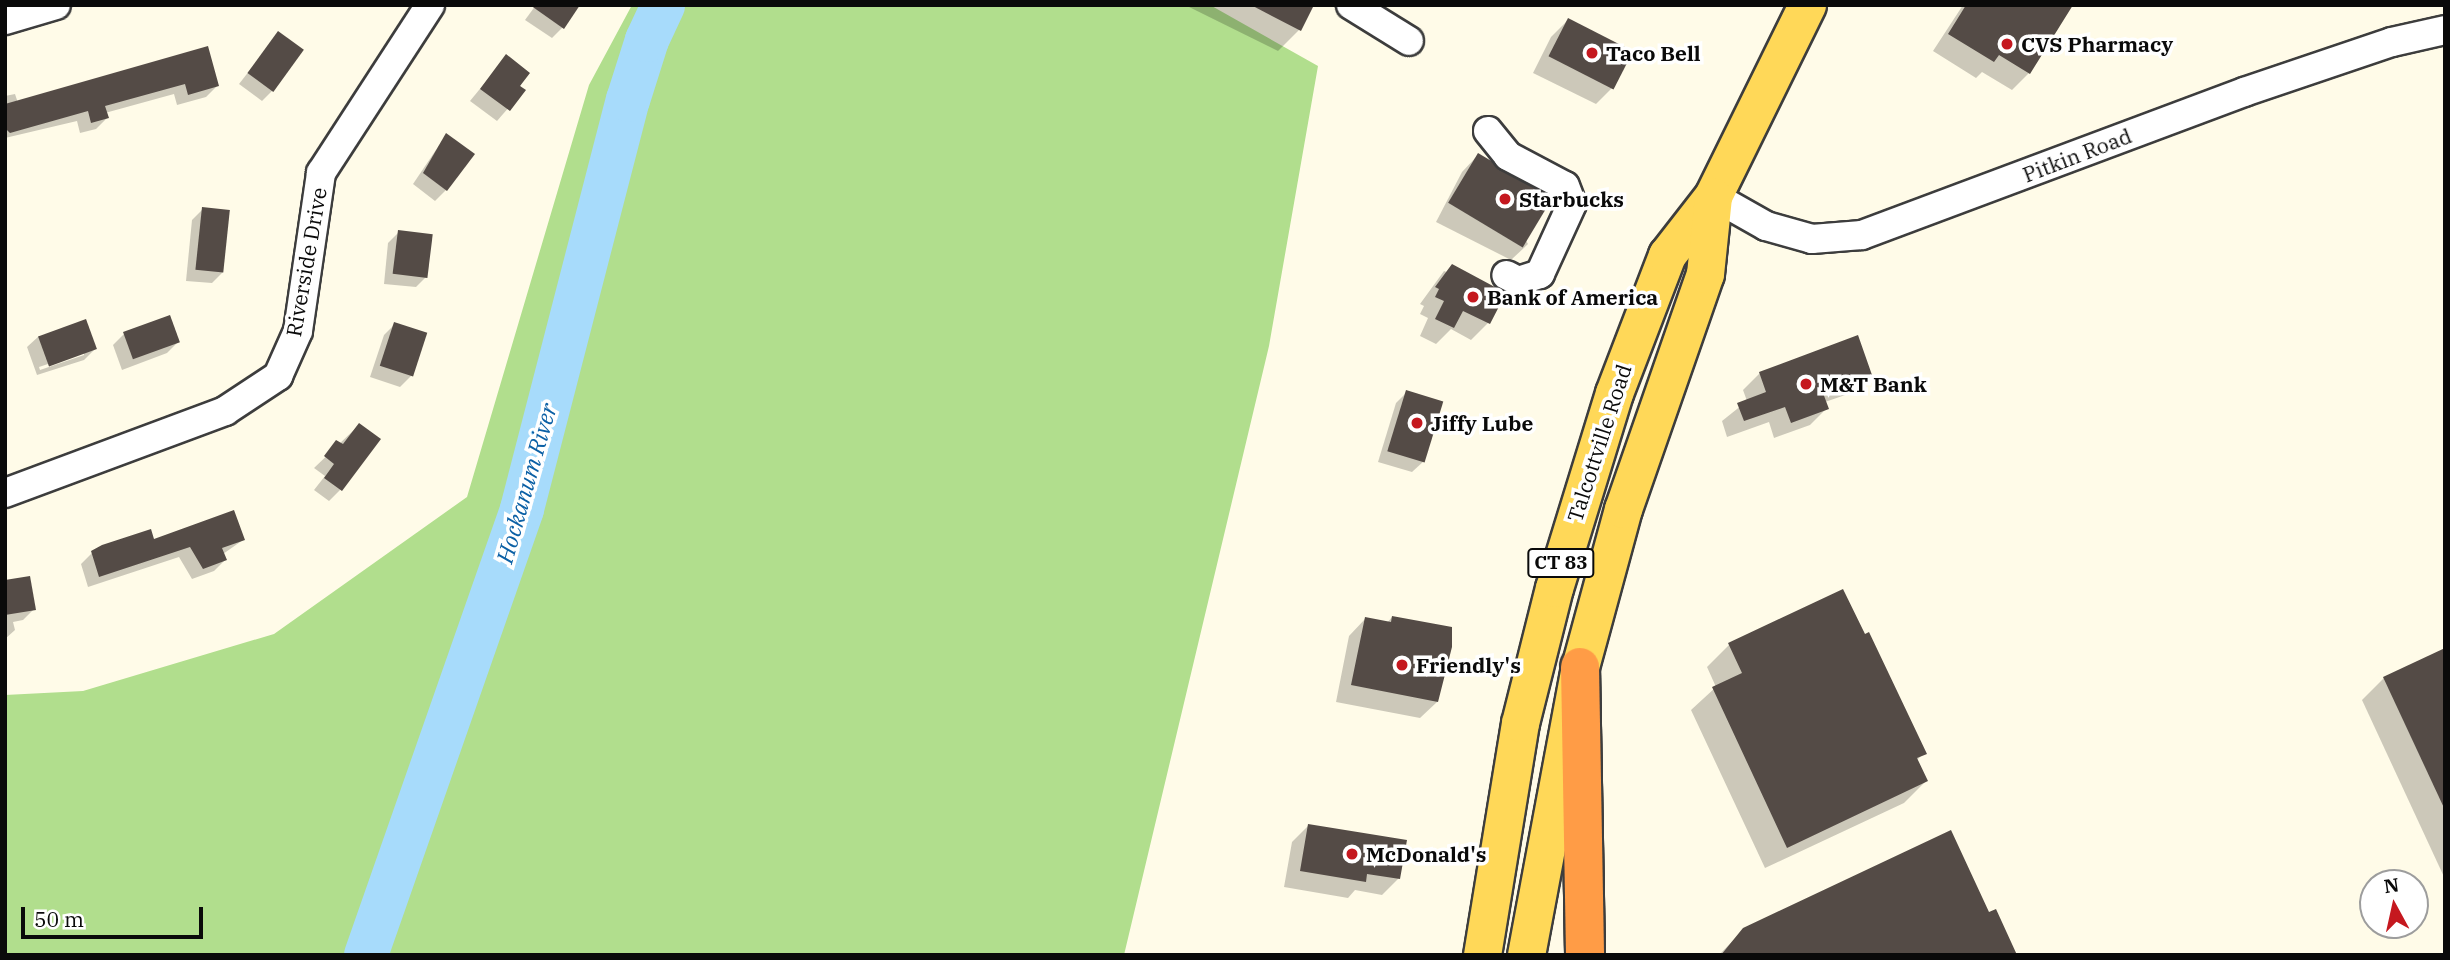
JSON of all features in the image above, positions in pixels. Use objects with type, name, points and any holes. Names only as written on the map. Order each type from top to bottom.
[{"type":"highway","points":[[1580,667],[1585,955]]},
{"type":"main road","name":"Talcottville Road","points":[[1482,955],[1520,723],[1554,588],[1614,393],[1667,255],[1713,196],[1807,5]]},
{"type":"main road","name":"Talcottville Road","points":[[1527,955],[1540,872],[1580,667],[1623,509],[1705,274],[1713,196]]},
{"type":"main road","points":[[1500,834],[1521,849],[1540,872]]},
{"type":"street","points":[[5,20],[56,5]]},
{"type":"street","name":"Riverside Drive","points":[[5,493],[225,411],[278,376],[298,331],[321,173],[430,5]]},
{"type":"street","points":[[1351,5],[1409,41]]},
{"type":"street","name":"Pitkin Road","points":[[1713,196],[1766,226],[1812,239],[1862,235],[2244,92],[2392,42],[2445,30]]},
{"type":"street","points":[[1488,131],[1508,156],[1564,186],[1572,204],[1541,274],[1518,281],[1506,275]]},
{"type":"green space","points":[[632,5],[1210,5],[1318,66],[1269,346],[1124,955],[5,955],[5,695],[83,691],[274,634],[467,497],[589,85]]},
{"type":"building","points":[[530,5],[580,5],[564,29]]},
{"type":"building","points":[[1251,5],[1314,5],[1301,31]]},
{"type":"building","name":"CVS Pharmacy","points":[[1966,5],[2073,5],[2030,74],[1999,55],[1994,62],[1948,34]]},
{"type":"building","points":[[1568,18],[1633,51],[1614,89],[1548,56]]},
{"type":"building","points":[[278,31],[304,50],[273,92],[247,73]]},
{"type":"building","points":[[208,46],[219,86],[188,95],[185,84],[105,106],[109,118],[91,123],[88,111],[10,133],[5,128],[5,104]]},
{"type":"building","points":[[506,54],[530,73],[520,86],[526,90],[510,111],[480,89]]},
{"type":"building","points":[[446,133],[475,154],[447,191],[423,173]]},
{"type":"building","points":[[1478,153],[1553,198],[1523,248],[1448,203]]},
{"type":"building","points":[[202,207],[230,210],[223,273],[195,270]]},
{"type":"building","points":[[398,230],[433,234],[427,278],[393,274]]},
{"type":"building","points":[[1452,264],[1506,293],[1490,324],[1463,311],[1454,328],[1435,319],[1444,301],[1435,297],[1439,289],[1435,287]]},
{"type":"building","points":[[170,315],[180,342],[133,359],[123,332]]},
{"type":"building","points":[[86,319],[97,349],[49,367],[38,336]]},
{"type":"building","points":[[394,322],[427,333],[413,377],[380,366]]},
{"type":"building","name":"M&T Bank","points":[[1858,335],[1872,375],[1823,393],[1829,409],[1791,423],[1785,407],[1744,421],[1737,403],[1766,392],[1759,372]]},
{"type":"building","name":"Jiffy Lube","points":[[1406,390],[1443,401],[1425,463],[1387,451]]},
{"type":"building","points":[[359,423],[381,439],[342,491],[324,478],[334,464],[324,456],[336,440],[343,444]]},
{"type":"building","points":[[234,510],[245,540],[222,548],[227,560],[203,569],[190,547],[99,577],[91,551],[102,545],[151,529],[154,539]]},
{"type":"building","points":[[30,576],[36,610],[5,615],[5,580]]},
{"type":"building","points":[[1843,589],[1865,634],[1869,632],[1927,754],[1917,758],[1928,781],[1787,848],[1712,687],[1742,673],[1728,643]]},
{"type":"building","name":"Friendly's","points":[[1392,616],[1452,627],[1452,647],[1438,702],[1351,685],[1365,617],[1391,622]]},
{"type":"building","points":[[2445,648],[2445,810],[2383,677]]},
{"type":"building","points":[[1308,824],[1407,840],[1400,879],[1367,874],[1366,882],[1300,871]]},
{"type":"building","points":[[1951,830],[1989,912],[1996,909],[2017,955],[1721,955],[1743,928]]},
{"type":"waterway","name":"Hockanum River","points":[[366,955],[522,509],[628,100],[647,40],[663,5]]},
{"type":"place","name":"CVS Pharmacy","points":[[2007,44]]},
{"type":"place","name":"Taco Bell","points":[[1592,53]]},
{"type":"place","name":"Starbucks","points":[[1505,199]]},
{"type":"place","name":"Bank of America","points":[[1473,297]]},
{"type":"place","name":"M&T Bank","points":[[1806,384]]},
{"type":"place","name":"Jiffy Lube","points":[[1417,423]]},
{"type":"place","name":"Friendly's","points":[[1402,665]]},
{"type":"place","name":"McDonald's","points":[[1352,854]]}]
